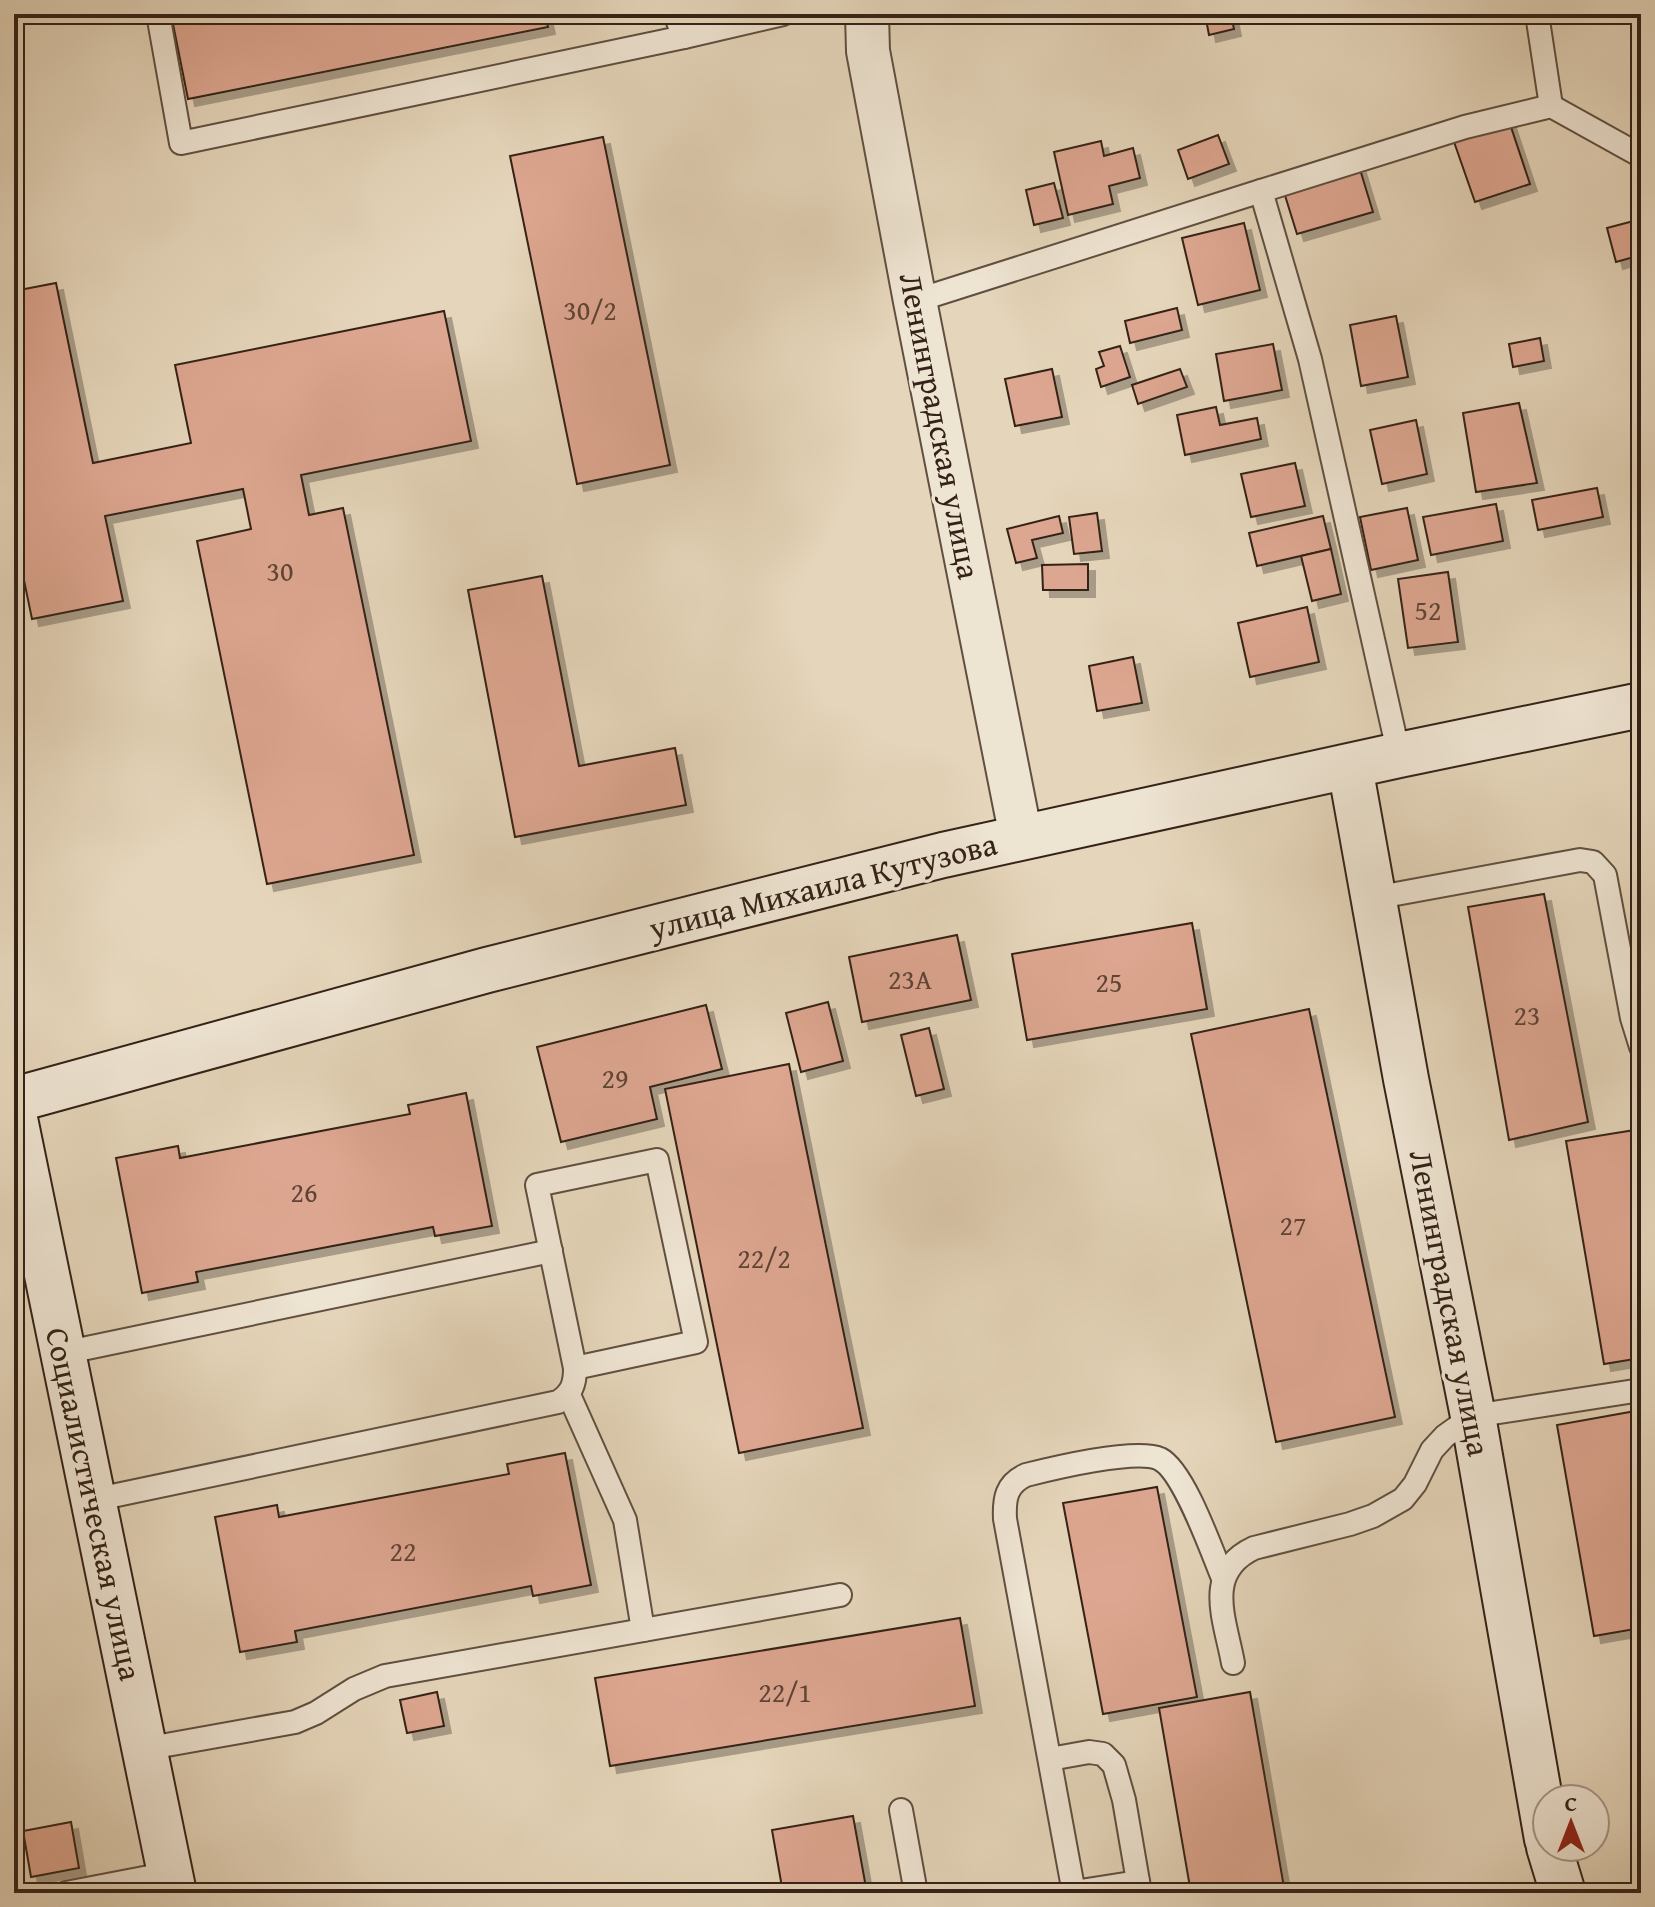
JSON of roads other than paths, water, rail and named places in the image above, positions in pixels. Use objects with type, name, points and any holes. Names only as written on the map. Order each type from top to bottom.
[{"type":"street","name":"Ленинградская улица","points":[[867,14],[868,51],[1021,837]]},
{"type":"street","name":"улица Михаила Кутузова","points":[[14,1100],[487,970],[1021,837],[1641,705]]},
{"type":"street","name":"Ленинградская улица","points":[[1350,767],[1406,1079],[1473,1416],[1537,1783]]},
{"type":"street","name":"Социалистическая улица","points":[[14,1114],[172,1883]]},
{"type":"street","points":[[1554,1863],[1563,1893]]},
{"type":"lane","points":[[158,14],[181,143],[783,14]]},
{"type":"lane","points":[[675,14],[684,37]]},
{"type":"lane","points":[[1537,14],[1551,106]]},
{"type":"lane","points":[[915,301],[1465,127],[1551,106],[1641,156]]},
{"type":"lane","points":[[1261,191],[1310,359],[1399,755]]},
{"type":"lane","points":[[1374,898],[1580,860],[1593,862],[1605,875],[1632,1018],[1641,1047]]},
{"type":"lane","points":[[93,1500],[558,1402],[569,1395],[575,1381],[575,1368],[537,1185],[657,1160],[696,1342],[575,1368]]},
{"type":"lane","points":[[63,1353],[551,1251]]},
{"type":"lane","points":[[1233,1663],[1221,1593],[1228,1565],[1241,1554],[1350,1524],[1373,1516],[1403,1499],[1415,1484],[1432,1450],[1445,1436],[1473,1416],[1641,1390]]},
{"type":"lane","points":[[569,1395],[625,1520],[643,1630]]},
{"type":"lane","points":[[1050,1759],[1089,1752],[1103,1754],[1114,1765],[1124,1800],[1139,1887],[1074,1893],[1005,1519],[1004,1497],[1014,1480],[1046,1470],[1134,1455],[1162,1460],[1187,1495],[1223,1578]]},
{"type":"lane","points":[[144,1749],[295,1722],[354,1689],[385,1676],[840,1595]]},
{"type":"lane","points":[[901,1810],[916,1893]]},
{"type":"lane","points":[[66,1893],[172,1883]]}]
